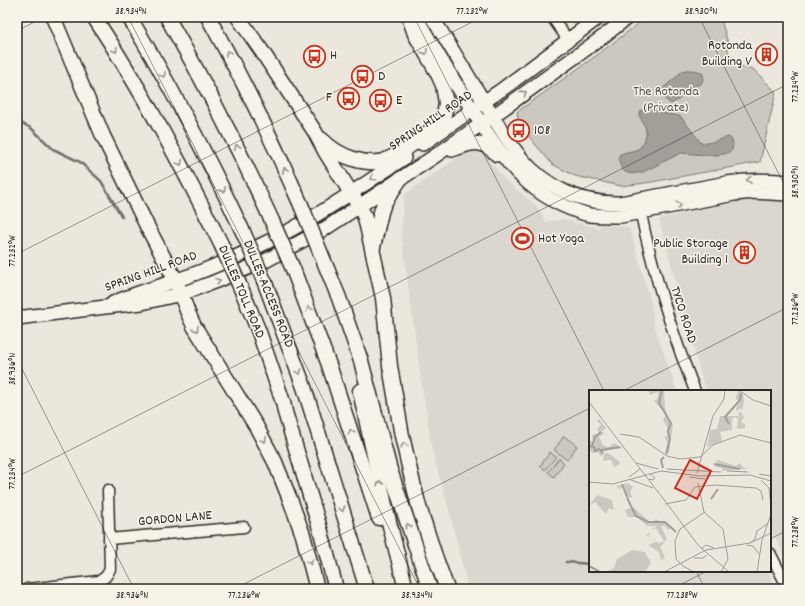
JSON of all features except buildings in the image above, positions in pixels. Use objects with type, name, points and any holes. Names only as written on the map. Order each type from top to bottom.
[{"type":"highway","points":[[53,17],[103,136],[179,287],[194,326],[256,426],[275,462],[291,502],[318,589]]},
{"type":"highway","name":"DULLES TOLL ROAD","points":[[94,17],[137,85],[166,136],[221,244],[243,293],[259,332],[283,402],[336,589]]},
{"type":"highway","name":"DULLES ACCESS ROAD","points":[[129,17],[150,51],[198,139],[224,190],[265,283],[304,387],[367,589]]},
{"type":"highway","points":[[166,17],[222,116],[254,182],[293,269],[340,397],[402,589]]},
{"type":"highway","points":[[208,17],[255,106],[301,205],[322,255],[361,361],[390,470],[430,589]]},
{"type":"highway","points":[[238,17],[315,132],[325,152],[364,215],[383,298],[390,366],[402,436],[419,507],[447,589]]},
{"type":"highway","points":[[382,162],[400,153],[434,129],[443,118],[445,110],[446,102],[443,85],[415,34],[409,17]]},
{"type":"highway","points":[[315,132],[325,143],[344,156],[356,160],[382,162],[417,149]]},
{"type":"highway","points":[[373,249],[384,203],[400,179]]},
{"type":"highway","points":[[322,255],[360,394],[386,510],[406,589]]},
{"type":"highway","points":[[283,402],[289,411],[296,429],[346,589]]},
{"type":"highway","points":[[417,552],[426,589]]},
{"type":"main road","points":[[416,17],[481,124],[600,39],[628,17]]},
{"type":"main road","points":[[432,17],[484,102],[599,17]]},
{"type":"main road","name":"SPRING HILL ROAD","points":[[17,318],[142,303],[179,287],[197,273],[261,245],[313,218],[352,194],[484,102],[521,158],[534,172],[549,184],[574,196],[588,200],[612,203],[628,202],[639,206],[754,192],[788,194]]},
{"type":"main road","name":"SPRING HILL ROAD","points":[[179,287],[214,282],[267,260],[326,228],[481,124],[515,171],[539,192],[572,209],[589,214],[621,216],[639,206],[744,180],[761,179],[788,182]]},
{"type":"main road","points":[[435,156],[467,145],[480,143],[486,145],[515,171]]},
{"type":"street","points":[[552,17],[568,40]]},
{"type":"street","name":"TYCO ROAD","points":[[639,206],[666,308],[695,390]]},
{"type":"street","points":[[27,589],[99,581],[108,575],[110,569],[108,490]]},
{"type":"street","name":"GORDON LANE","points":[[109,539],[244,527]]},
{"type":"street","points":[[771,555],[788,588]]},
{"type":"shaded area","points":[[687,70],[701,72],[703,74],[703,80],[701,84],[688,90],[676,102],[671,104],[660,92],[682,71]]},
{"type":"shaded area","points":[[647,108],[652,108],[662,113],[681,117],[701,143],[712,142],[729,137],[733,144],[732,150],[719,155],[681,153],[643,172],[632,174],[625,172],[620,166],[619,155],[640,148],[644,142],[646,131],[639,115],[640,111]]},
{"type":"shaded area","points":[[475,150],[486,156],[505,180],[536,205],[546,222],[562,219],[599,228],[600,224],[628,227],[631,232],[652,307],[654,325],[677,390],[589,390],[589,572],[768,572],[777,589],[468,589],[450,514],[433,454],[421,380],[401,233],[404,195],[464,153]]},
{"type":"shaded area","points":[[768,199],[788,201],[788,562],[771,531],[771,390],[706,390],[659,219],[737,201]]},
{"type":"green space","name":"The Rotonda (Private)","points":[[647,17],[720,17],[728,43],[728,53],[739,66],[753,69],[776,92],[760,162],[646,183],[621,186],[575,176],[552,164],[519,125],[517,112]]},
{"type":"green space","points":[[564,436],[577,446],[567,460],[554,450]]},
{"type":"green space","points":[[550,452],[556,457],[545,470],[540,466]]},
{"type":"green space","points":[[559,458],[564,463],[554,477],[548,472]]},
{"type":"waterway","points":[[17,121],[31,128],[53,149],[80,162],[101,181],[122,217]]},
{"type":"waterway","points":[[566,562],[589,564]]},
{"type":"place","name":"Rotonda Building V","points":[[767,54]]},
{"type":"place","name":"H","points":[[314,56]]},
{"type":"place","name":"D","points":[[362,77]]},
{"type":"place","name":"F","points":[[348,98]]},
{"type":"place","name":"E","points":[[380,101]]},
{"type":"place","name":"108","points":[[519,131]]},
{"type":"place","name":"Hot Yoga","points":[[523,239]]},
{"type":"place","name":"Public Storage Building 1","points":[[744,252]]}]
